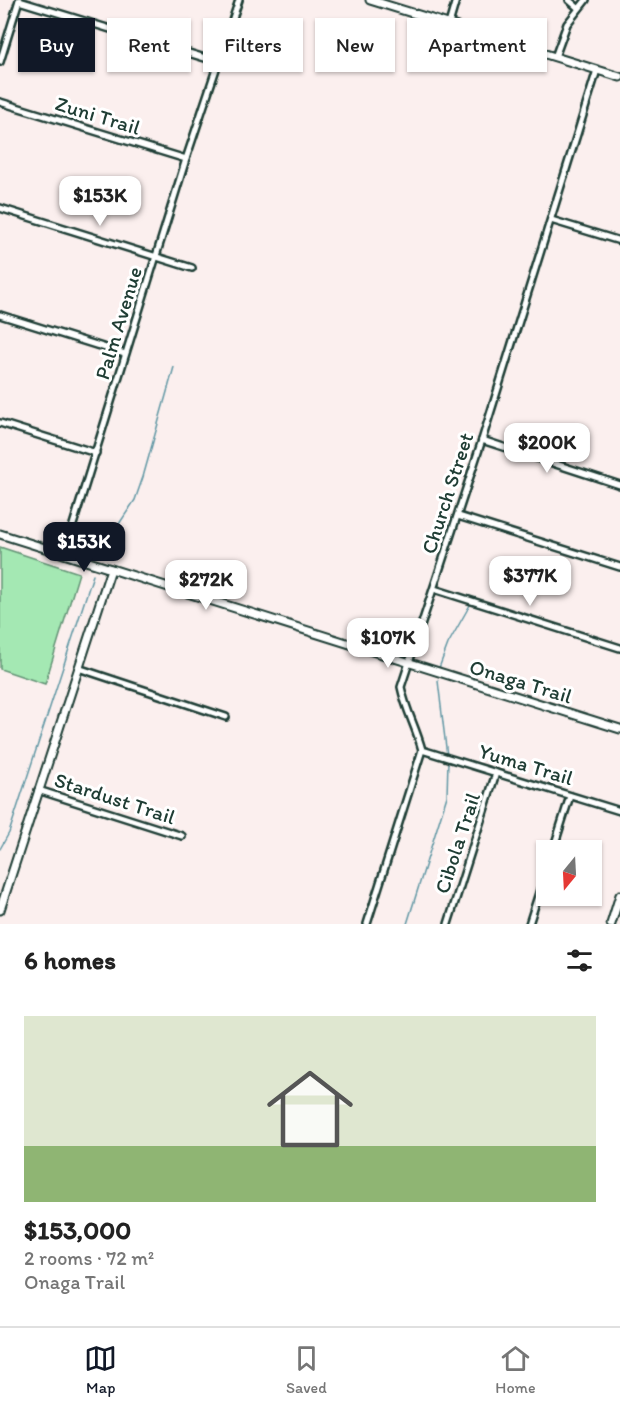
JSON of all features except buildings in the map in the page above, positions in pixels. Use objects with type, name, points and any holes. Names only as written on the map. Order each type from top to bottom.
[{"type":"street","name":"Palm Avenue","points":[[233,18],[239,0]]},
{"type":"street","points":[[370,0],[429,18]]},
{"type":"street","points":[[451,18],[456,0]]},
{"type":"street","points":[[569,0],[578,8]]},
{"type":"street","points":[[555,57],[567,24],[586,0]]},
{"type":"street","points":[[0,62],[19,1],[203,57]]},
{"type":"street","points":[[547,55],[620,77]]},
{"type":"street","name":"Church Street","points":[[422,750],[408,716],[401,687],[458,516],[597,70]]},
{"type":"street","name":"Palm Avenue","points":[[64,554],[215,72]]},
{"type":"street","name":"Zuni Trail","points":[[0,102],[186,159]]},
{"type":"street","points":[[0,208],[192,268]]},
{"type":"street","points":[[550,220],[620,241]]},
{"type":"street","points":[[0,315],[125,354]]},
{"type":"street","points":[[0,423],[96,453]]},
{"type":"street","points":[[482,440],[620,485]]},
{"type":"street","points":[[458,516],[620,567]]},
{"type":"street","name":"Onaga Trail","points":[[0,534],[620,729]]},
{"type":"street","points":[[0,910],[111,568]]},
{"type":"street","points":[[434,589],[620,648]]},
{"type":"street","points":[[78,668],[226,717]]},
{"type":"street","points":[[367,924],[422,750]]},
{"type":"street","name":"Yuma Trail","points":[[422,750],[620,811]]},
{"type":"street","name":"Cibola Trail","points":[[448,924],[496,773]]},
{"type":"street","name":"Stardust Trail","points":[[38,790],[182,836]]},
{"type":"street","points":[[556,840],[570,796]]},
{"type":"street","points":[[611,924],[620,895]]},
{"type":"street","points":[[529,924],[536,903]]},
{"type":"green space","points":[[0,547],[79,573],[45,684],[0,669]]},
{"type":"waterway","points":[[101,554],[135,500],[174,367]]},
{"type":"waterway","points":[[0,849],[9,833],[93,575]]},
{"type":"waterway","points":[[439,668],[448,644],[470,605]]},
{"type":"waterway","points":[[438,681],[447,756]]},
{"type":"waterway","points":[[407,924],[447,796],[448,760]]}]
